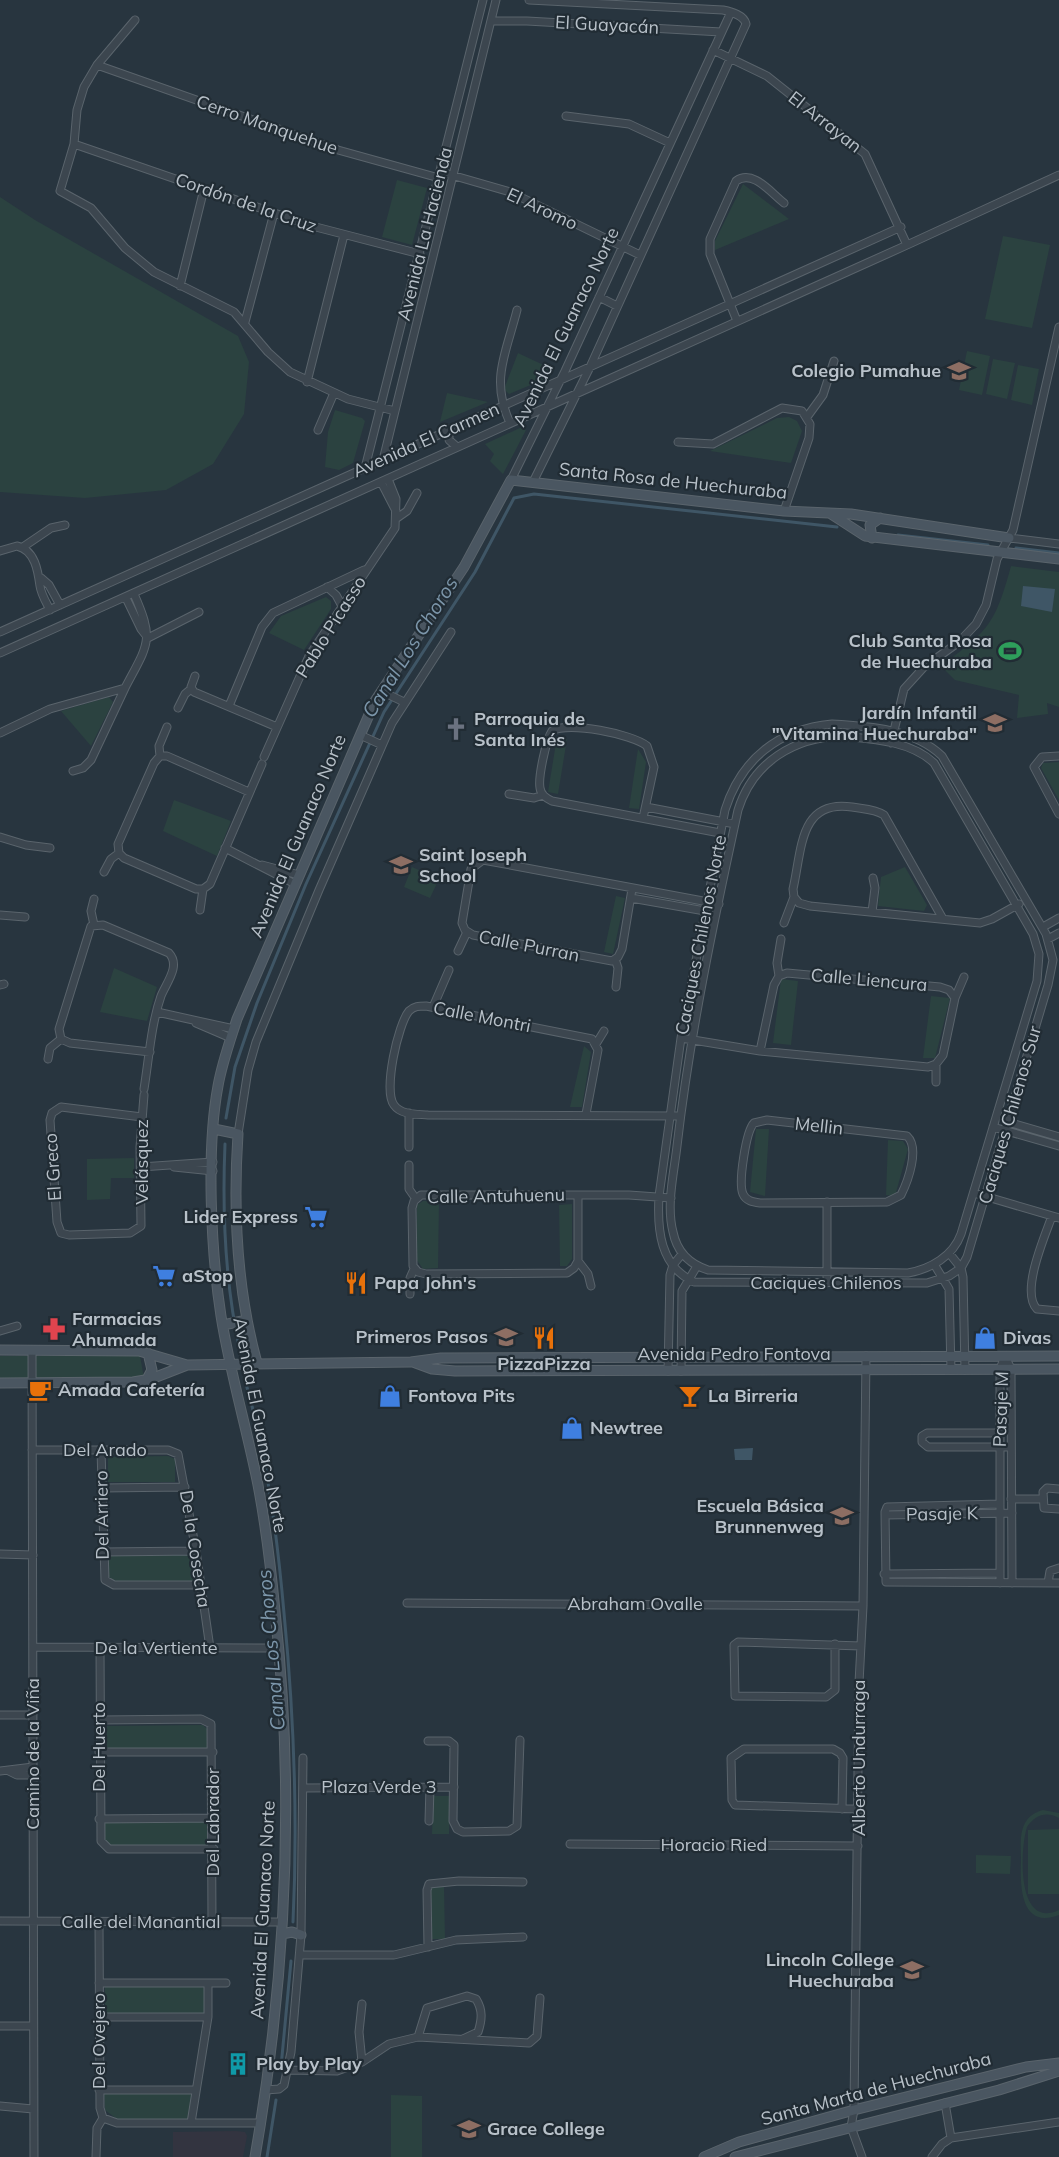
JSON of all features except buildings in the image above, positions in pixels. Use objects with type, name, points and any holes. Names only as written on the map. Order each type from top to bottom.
[{"type":"street","points":[[483,3],[497,0]]},
{"type":"street","name":"Avenida La Hacienda","points":[[383,460],[497,0]]},
{"type":"street","name":"El Guayacán","points":[[529,0],[731,12]]},
{"type":"street","name":"Avenida La Hacienda","points":[[365,468],[483,3]]},
{"type":"street","name":"Avenida El Guanaco Norte","points":[[255,2157],[266,2090],[282,1934],[286,1807],[279,1648],[258,1487],[231,1364],[217,1281],[213,1167],[218,1085],[232,1034],[297,880],[363,736],[385,692],[464,567],[511,480],[545,407],[561,380],[731,12],[744,19],[746,24],[590,367],[533,482]]},
{"type":"street","points":[[135,20],[97,65],[80,99],[75,121],[74,144],[60,191],[91,208],[144,265],[180,286],[234,312],[245,322],[274,359],[308,382],[334,393],[395,411]]},
{"type":"street","name":"El Guayacán","points":[[492,21],[722,32]]},
{"type":"street","name":"El Arrayan","points":[[713,50],[768,76],[865,154],[901,227]]},
{"type":"street","name":"Cerro Manquehue","points":[[97,65],[338,150],[440,175]]},
{"type":"street","points":[[461,94],[474,97]]},
{"type":"street","points":[[566,116],[629,124],[670,144]]},
{"type":"street","points":[[449,140],[463,143]]},
{"type":"street","name":"Cordón de la Cruz","points":[[74,144],[274,213],[344,235],[420,254]]},
{"type":"street","name":"El Aromo","points":[[440,175],[455,176],[510,192],[640,255]]},
{"type":"street","name":"Avenida El Carmen","points":[[0,653],[1059,175]]},
{"type":"street","points":[[737,321],[710,254],[710,239],[736,181],[743,176],[751,176],[784,203]]},
{"type":"street","points":[[180,286],[204,189]]},
{"type":"street","points":[[245,322],[274,213]]},
{"type":"street","points":[[901,227],[907,245]]},
{"type":"street","name":"Avenida El Carmen","points":[[0,632],[901,227]]},
{"type":"street","points":[[308,382],[344,235]]},
{"type":"street","points":[[599,297],[617,306]]},
{"type":"street","points":[[510,423],[502,406],[499,381],[517,310]]},
{"type":"street","points":[[891,743],[901,695],[908,682],[966,636],[980,618],[989,599],[1000,552],[1009,538],[1059,327]]},
{"type":"street","points":[[807,417],[823,395],[834,361]]},
{"type":"street","points":[[318,430],[334,393]]},
{"type":"street","points":[[678,442],[713,444],[782,408],[802,411],[810,424],[809,438],[784,511]]},
{"type":"street","points":[[449,429],[449,440],[457,447]]},
{"type":"street","name":"Santa Rosa de Huechuraba","points":[[511,480],[784,511],[880,518],[1059,544]]},
{"type":"street","points":[[367,569],[392,533],[397,514],[384,481]]},
{"type":"street","points":[[397,514],[406,511],[417,493]]},
{"type":"street","points":[[831,514],[858,533],[872,538],[1059,559]]},
{"type":"street","points":[[872,538],[870,525],[880,518]]},
{"type":"street","points":[[0,551],[13,546],[23,547],[51,528],[65,525]]},
{"type":"street","points":[[23,547],[34,562],[41,578],[41,590],[50,610]]},
{"type":"street","name":"Pablo Picasso","points":[[229,706],[268,618],[285,606],[367,569]]},
{"type":"street","name":"Pablo Picasso","points":[[200,910],[203,889],[210,884],[309,656],[367,569]]},
{"type":"street","points":[[41,578],[49,585],[60,605]]},
{"type":"street","points":[[327,587],[342,606]]},
{"type":"street","points":[[73,771],[83,768],[91,760],[148,638],[147,626],[134,594]]},
{"type":"street","points":[[126,598],[148,638]]},
{"type":"street","points":[[148,638],[200,612]]},
{"type":"street","name":"Avenida El Guanaco Norte","points":[[257,1363],[243,1321],[238,1234],[238,1134],[245,1081],[256,1042],[380,744],[401,701],[451,632]]},
{"type":"street","points":[[178,708],[185,694],[192,689],[195,676]]},
{"type":"street","points":[[0,733],[50,709],[125,688]]},
{"type":"street","points":[[192,689],[277,727]]},
{"type":"street","points":[[385,692],[401,701]]},
{"type":"street","name":"Caciques Chilenos Norte","points":[[688,1279],[673,1265],[660,1239],[659,1196],[668,1115],[681,1038],[720,833],[735,785],[753,759],[778,739],[810,727],[844,725],[893,731]]},
{"type":"street","points":[[167,727],[159,746],[160,756],[154,763],[118,844],[119,853],[124,858],[196,889],[203,889]]},
{"type":"street","points":[[643,818],[654,767],[647,746],[623,734],[575,728],[561,727],[550,734],[539,782],[543,795],[552,801],[720,833]]},
{"type":"street","points":[[810,727],[812,739]]},
{"type":"street","name":"Caciques Chilenos Sur","points":[[893,731],[928,744],[942,756],[1028,899],[1048,939],[1053,960],[986,1197],[967,1257],[961,1268],[965,1370]]},
{"type":"street","points":[[363,736],[380,744]]},
{"type":"street","name":"Caciques Chilenos Norte","points":[[682,1254],[671,1224],[671,1198],[680,1116],[735,824],[745,791],[758,771],[785,750],[812,739],[843,736],[891,743]]},
{"type":"street","name":"Caciques Chilenos Sur","points":[[891,743],[918,752],[934,763],[1018,905],[1036,942],[1040,965],[959,1239],[949,1253],[934,1264]]},
{"type":"street","points":[[160,756],[167,756],[249,792]]},
{"type":"street","points":[[1059,756],[1042,757],[1034,768],[1059,814]]},
{"type":"street","points":[[509,794],[534,798],[543,795]]},
{"type":"street","points":[[943,919],[886,817],[879,812],[841,806],[820,810],[808,823],[793,889],[794,897],[799,903],[810,906],[943,919],[984,922],[1028,899]]},
{"type":"street","points":[[646,807],[735,824]]},
{"type":"street","points":[[0,837],[26,845],[50,848]]},
{"type":"street","points":[[225,848],[262,865],[274,875],[297,880]]},
{"type":"street","points":[[104,872],[111,859],[119,853]]},
{"type":"street","name":"Calle Purran","points":[[615,959],[601,960],[467,932],[462,919],[471,868],[480,861],[719,904]]},
{"type":"street","points":[[872,912],[875,888],[873,878]]},
{"type":"street","points":[[615,987],[618,968],[615,959],[622,950],[632,889]]},
{"type":"street","points":[[784,923],[788,906],[794,897]]},
{"type":"street","points":[[631,898],[705,911]]},
{"type":"street","points":[[61,1039],[59,1029],[72,981],[87,933],[94,924],[91,911],[94,899]]},
{"type":"street","points":[[0,915],[25,917]]},
{"type":"street","points":[[1043,927],[1059,918]]},
{"type":"street","name":"Velásquez","points":[[94,924],[103,925],[166,952],[174,961],[157,1012],[144,1092],[141,1167],[142,1219],[139,1229]]},
{"type":"street","points":[[458,951],[467,932]]},
{"type":"street","points":[[1048,939],[1059,933]]},
{"type":"street","points":[[760,1051],[774,985],[779,976],[777,963],[781,939]]},
{"type":"street","points":[[433,1007],[449,970]]},
{"type":"street","name":"Calle Liencura","points":[[779,976],[791,973],[940,987],[949,990],[956,998]]},
{"type":"street","points":[[936,1082],[936,1064],[943,1055],[956,998],[964,977]]},
{"type":"street","name":"Calle Montri","points":[[409,1113],[399,1110],[391,1100],[393,1061],[407,1013],[418,1006],[587,1037],[596,1044]]},
{"type":"street","points":[[157,1012],[232,1034]]},
{"type":"street","points":[[586,1114],[597,1053],[596,1044],[604,1031]]},
{"type":"street","points":[[681,1038],[760,1051],[924,1067],[936,1064]]},
{"type":"street","points":[[61,1039],[70,1043],[150,1052]]},
{"type":"street","points":[[48,1059],[50,1048],[61,1039]]},
{"type":"street","name":"El Greco","points":[[139,1229],[130,1233],[69,1235],[59,1231],[50,1120],[54,1110],[61,1107],[142,1118]]},
{"type":"street","points":[[409,1147],[409,1113],[680,1116]]},
{"type":"street","name":"Mellin","points":[[763,1120],[789,1122],[899,1134],[911,1140],[913,1150],[904,1190],[897,1199],[886,1202],[827,1202],[755,1202],[745,1197],[741,1185],[748,1132],[752,1125],[763,1120]]},
{"type":"street","points":[[1008,1122],[1059,1137]]},
{"type":"street","points":[[993,1127],[1059,1146]]},
{"type":"street","points":[[214,1129],[238,1134]]},
{"type":"street","name":"Calle Antuhuenu","points":[[409,1165],[409,1189],[416,1199]]},
{"type":"street","points":[[141,1167],[213,1167]]},
{"type":"street","points":[[974,1193],[1055,1217],[1033,1276],[1030,1294],[1037,1309],[1059,1311]]},
{"type":"street","name":"Calle Antuhuenu","points":[[410,1294],[414,1269],[411,1259],[412,1208],[416,1199],[424,1195],[578,1195],[671,1198]]},
{"type":"street","name":"Calle Antuhuenu","points":[[578,1195],[578,1261],[588,1274],[591,1286]]},
{"type":"street","points":[[827,1202],[827,1283]]},
{"type":"street","points":[[949,1253],[961,1268]]},
{"type":"street","points":[[668,1371],[669,1285],[673,1265],[682,1254]]},
{"type":"street","name":"Caciques Chilenos","points":[[682,1254],[697,1266],[717,1271],[908,1273],[934,1264]]},
{"type":"street","points":[[414,1269],[426,1274],[563,1274],[571,1271],[578,1261]]},
{"type":"street","points":[[934,1264],[950,1294],[951,1370]]},
{"type":"street","points":[[681,1371],[681,1294],[697,1266]]},
{"type":"street","name":"Caciques Chilenos","points":[[688,1279],[706,1284],[916,1284],[944,1279],[961,1268]]},
{"type":"street","points":[[225,1324],[243,1321]]},
{"type":"street","points":[[0,1330],[17,1326]]},
{"type":"street","name":"Avenida Pedro Fontova","points":[[0,1350],[148,1353],[187,1365],[411,1362],[441,1358],[1059,1356]]},
{"type":"street","name":"Camino de la Viña","points":[[32,1350],[33,2157]]},
{"type":"street","points":[[146,1381],[152,1370],[148,1353]]},
{"type":"street","name":"Alberto Undurraga","points":[[850,2127],[854,2110],[866,1356]]},
{"type":"street","name":"Pasaje M","points":[[1000,1583],[1000,1369],[1005,1356]]},
{"type":"street","name":"Pasaje M","points":[[1005,1356],[1011,1369],[1012,1583]]},
{"type":"street","name":"Avenida Pedro Fontova","points":[[411,1362],[432,1369],[455,1371],[1059,1369]]},
{"type":"street","name":"Avenida Pedro Fontova","points":[[0,1383],[146,1381],[187,1365]]},
{"type":"street","points":[[1000,1433],[927,1433],[922,1439],[923,1445],[928,1447],[1011,1447]]},
{"type":"street","name":"Del Arado","points":[[32,1450],[168,1450],[176,1452]]},
{"type":"street","name":"Del Arriero","points":[[101,1450],[105,1580],[114,1585],[201,1585]]},
{"type":"street","name":"De la Cosecha","points":[[176,1452],[181,1459],[210,1648]]},
{"type":"street","points":[[102,1488],[185,1487]]},
{"type":"street","points":[[1059,1489],[1044,1490],[1043,1499],[1045,1509],[1059,1509]]},
{"type":"street","points":[[1011,1499],[1043,1499]]},
{"type":"street","name":"Pasaje K","points":[[1000,1504],[892,1505],[886,1509],[885,1515],[1012,1513]]},
{"type":"street","points":[[885,1515],[885,1578]]},
{"type":"street","points":[[103,1552],[196,1551]]},
{"type":"street","points":[[0,1554],[33,1554]]},
{"type":"street","points":[[1048,1583],[1050,1571],[1059,1568]]},
{"type":"street","points":[[885,1578],[1000,1573]]},
{"type":"street","points":[[885,1578],[1059,1583]]},
{"type":"street","name":"Abraham Ovalle","points":[[407,1603],[863,1606]]},
{"type":"street","points":[[835,1644],[835,1690],[831,1695],[826,1697],[735,1696],[734,1645],[738,1642],[835,1644],[861,1646]]},
{"type":"street","name":"De la Vertiente","points":[[33,1647],[279,1648]]},
{"type":"street","name":"Del Huerto","points":[[100,1647],[99,1819],[101,1841],[109,1849],[214,1849]]},
{"type":"street","points":[[0,1715],[33,1715]]},
{"type":"street","name":"Del Labrador","points":[[99,1720],[201,1719],[209,1722],[213,1752],[212,1922]]},
{"type":"street","points":[[428,1740],[449,1740],[454,1744],[453,1821],[460,1831],[509,1831],[515,1828],[518,1822],[520,1740]]},
{"type":"street","points":[[842,1809],[843,1758],[840,1752],[833,1749],[744,1749],[731,1758],[732,1800],[735,1805],[842,1809],[859,1809]]},
{"type":"street","points":[[99,1752],[213,1752]]},
{"type":"street","name":"Avenida El Guanaco Norte","points":[[288,2070],[302,1935],[303,1758]]},
{"type":"street","points":[[9,1771],[18,1766],[33,1767]]},
{"type":"street","points":[[0,1771],[33,1776]]},
{"type":"street","points":[[429,1821],[430,1787]]},
{"type":"street","name":"Plaza Verde 3","points":[[304,1788],[454,1787]]},
{"type":"street","points":[[99,1819],[213,1818]]},
{"type":"street","name":"Horacio Ried","points":[[570,1844],[858,1846]]},
{"type":"street","points":[[428,1947],[427,1890],[429,1884],[443,1881],[523,1881]]},
{"type":"street","name":"Calle del Manantial","points":[[0,1921],[282,1922]]},
{"type":"street","name":"Del Ovejero","points":[[96,2157],[97,2128],[103,2118],[100,2112],[99,2090],[99,1922]]},
{"type":"street","points":[[282,1934],[292,1932],[302,1935]]},
{"type":"street","points":[[300,1955],[386,1956],[456,1940],[523,1937]]},
{"type":"street","points":[[99,1983],[226,1983]]},
{"type":"street","points":[[191,2123],[207,2017],[207,1983]]},
{"type":"street","points":[[418,2037],[427,2008],[467,1996],[476,1999],[481,2007],[481,2021],[478,2032],[461,2041]]},
{"type":"street","points":[[266,2090],[282,2087],[288,2070],[337,2071],[362,2062],[389,2044],[418,2037],[529,2043],[537,2036],[540,1998]]},
{"type":"street","points":[[362,2004],[359,2032],[362,2062]]},
{"type":"street","points":[[100,2017],[207,2017]]},
{"type":"street","points":[[0,2026],[33,2026]]},
{"type":"street","name":"Santa Marta de Huechuraba","points":[[704,2157],[739,2142],[910,2095],[1035,2064],[1059,2063]]},
{"type":"street","name":"Santa Marta de Huechuraba","points":[[735,2157],[1059,2071]]},
{"type":"street","points":[[99,2090],[196,2090]]},
{"type":"street","points":[[910,2095],[914,2111]]},
{"type":"street","name":"Santa Marta de Huechuraba","points":[[945,2103],[951,2138]]},
{"type":"street","points":[[0,2106],[33,2109]]},
{"type":"street","points":[[103,2118],[117,2123],[261,2123]]},
{"type":"street","points":[[932,2157],[942,2144],[951,2138],[1059,2122]]},
{"type":"street","points":[[850,2127],[862,2157]]},
{"type":"shaded area","points":[[1023,586],[1055,589],[1052,612],[1021,606]]},
{"type":"shaded area","points":[[753,1448],[752,1460],[735,1460],[734,1449]]},
{"type":"shaded area","points":[[173,2132],[245,2132],[247,2136],[243,2157],[173,2157]]},
{"type":"green space","points":[[397,180],[427,188],[412,245],[382,237]]},
{"type":"green space","points":[[743,184],[789,219],[715,250],[715,241]]},
{"type":"green space","points":[[0,197],[35,220],[238,336],[249,362],[244,414],[213,464],[166,490],[85,498],[0,492]]},
{"type":"green space","points":[[1003,236],[1050,245],[1032,328],[985,319]]},
{"type":"green space","points":[[967,351],[990,356],[982,395],[959,390]]},
{"type":"green space","points":[[518,353],[554,370],[550,377],[509,394],[504,389]]},
{"type":"green space","points":[[993,359],[1015,363],[1007,399],[986,394]]},
{"type":"green space","points":[[1018,365],[1039,369],[1032,405],[1011,400]]},
{"type":"green space","points":[[447,393],[488,402],[440,422]]},
{"type":"green space","points":[[335,410],[365,421],[353,463],[339,470],[325,467],[328,432]]},
{"type":"green space","points":[[789,417],[797,421],[802,431],[791,463],[710,451],[777,418]]},
{"type":"green space","points":[[522,427],[526,430],[503,474],[490,461],[494,454],[485,444]]},
{"type":"green space","name":"Club Santa Rosa de Huechuraba","points":[[1011,566],[1059,572],[1059,707],[1047,703],[1048,714],[1017,718],[1019,695],[955,680],[941,666],[970,644],[988,625],[1000,602]]},
{"type":"green space","points":[[326,597],[331,601],[331,609],[304,650],[269,633],[281,616]]},
{"type":"green space","points":[[109,697],[113,702],[91,746],[61,711]]},
{"type":"green space","points":[[557,737],[567,739],[558,794],[548,792]]},
{"type":"green space","points":[[638,749],[646,762],[639,809],[629,808]]},
{"type":"green space","points":[[1059,762],[1059,800],[1041,768],[1043,763]]},
{"type":"green space","points":[[174,800],[231,821],[217,856],[163,831]]},
{"type":"green space","points":[[412,867],[439,879],[430,898],[404,887]]},
{"type":"green space","points":[[905,867],[927,905],[924,911],[878,906],[881,877]]},
{"type":"green space","points":[[616,896],[625,898],[613,954],[604,952]]},
{"type":"green space","points":[[114,968],[157,987],[147,1021],[100,1012]]},
{"type":"green space","points":[[781,979],[798,981],[791,1045],[773,1043]]},
{"type":"green space","points":[[931,996],[950,998],[935,1058],[923,1058]]},
{"type":"green space","points":[[584,1046],[591,1052],[582,1107],[570,1107]]},
{"type":"green space","points":[[756,1129],[769,1129],[765,1196],[750,1192]]},
{"type":"green space","points":[[888,1140],[903,1141],[908,1149],[895,1196],[886,1195]]},
{"type":"green space","points":[[134,1158],[134,1178],[111,1178],[110,1199],[87,1200],[87,1159]]},
{"type":"green space","points":[[439,1200],[438,1268],[423,1269],[416,1259],[417,1205],[423,1201]]},
{"type":"green space","points":[[572,1204],[572,1259],[567,1266],[560,1266],[559,1205]]},
{"type":"green space","points":[[0,1356],[140,1356],[144,1378],[0,1379]]},
{"type":"green space","points":[[168,1456],[175,1459],[175,1482],[108,1482],[108,1457]]},
{"type":"green space","points":[[106,1555],[191,1555],[195,1581],[115,1582],[107,1575]]},
{"type":"green space","points":[[203,1725],[208,1730],[209,1748],[107,1749],[107,1726]]},
{"type":"green space","points":[[433,1796],[450,1796],[449,1834],[432,1834]]},
{"type":"green space","points":[[1043,1810],[1059,1813],[1059,1818],[1041,1815],[1027,1827],[1023,1868],[1028,1898],[1035,1909],[1045,1913],[1059,1910],[1059,1915],[1046,1918],[1036,1916],[1030,1911],[1025,1903],[1021,1881],[1023,1827],[1030,1816]]},
{"type":"green space","points":[[104,1822],[210,1822],[210,1845],[110,1846],[104,1841]]},
{"type":"green space","points":[[1059,1829],[1059,1894],[1028,1894],[1028,1830]]},
{"type":"green space","points":[[976,1855],[1011,1856],[1010,1874],[976,1873]]},
{"type":"green space","points":[[431,1886],[444,1886],[445,1939],[432,1939]]},
{"type":"green space","points":[[105,1987],[207,1988],[204,2013],[105,2015]]},
{"type":"green space","points":[[104,2093],[192,2094],[188,2120],[117,2119],[105,2110]]},
{"type":"green space","points":[[391,2095],[422,2096],[422,2157],[391,2157]]},
{"type":"waterway","name":"Canal Los Choros","points":[[226,1118],[235,1067],[257,1003],[306,884],[384,712],[475,572],[514,498],[534,494],[837,527]]},
{"type":"waterway","name":"Canal Los Choros","points":[[898,535],[988,545]]},
{"type":"waterway","name":"Canal Los Choros","points":[[1016,548],[1059,553]]},
{"type":"waterway","name":"Canal Los Choros","points":[[225,1144],[226,1248],[231,1300],[240,1351]]},
{"type":"waterway","name":"Canal Los Choros","points":[[245,1380],[270,1495],[287,1652],[293,1729],[295,1806],[293,1922]]},
{"type":"waterway","name":"Canal Los Choros","points":[[281,2067],[291,1961]]},
{"type":"waterway","name":"Canal Los Choros","points":[[267,2157],[276,2100]]},
{"type":"place","name":"Colegio Pumahue","points":[[959,371]]},
{"type":"place","name":"Club Santa Rosa de Huechuraba","points":[[1010,651]]},
{"type":"place","name":"Jardín Infantil \"Vitamina Huechuraba\"","points":[[995,723]]},
{"type":"place","name":"Parroquia de Santa Inés","points":[[456,729]]},
{"type":"place","name":"Saint Joseph School","points":[[401,865]]},
{"type":"place","name":"Lider Express","points":[[316,1217]]},
{"type":"place","name":"aStop","points":[[164,1276]]},
{"type":"place","name":"Papa John's","points":[[356,1283]]},
{"type":"place","name":"Farmacias Ahumada","points":[[54,1329]]},
{"type":"place","name":"Primeros Pasos","points":[[506,1337]]},
{"type":"place","name":"PizzaPizza","points":[[544,1338]]},
{"type":"place","name":"Divas","points":[[985,1338]]},
{"type":"place","name":"Amada Cafetería","points":[[40,1390]]},
{"type":"place","name":"Fontova Pits","points":[[390,1396]]},
{"type":"place","name":"La Birreria","points":[[690,1396]]},
{"type":"place","name":"Newtree","points":[[572,1428]]},
{"type":"place","name":"Escuela Básica Brunnenweg","points":[[842,1516]]},
{"type":"place","name":"Lincoln College Huechuraba","points":[[912,1970]]},
{"type":"place","name":"Play by Play","points":[[238,2064]]},
{"type":"place","name":"Grace College","points":[[469,2129]]}]
